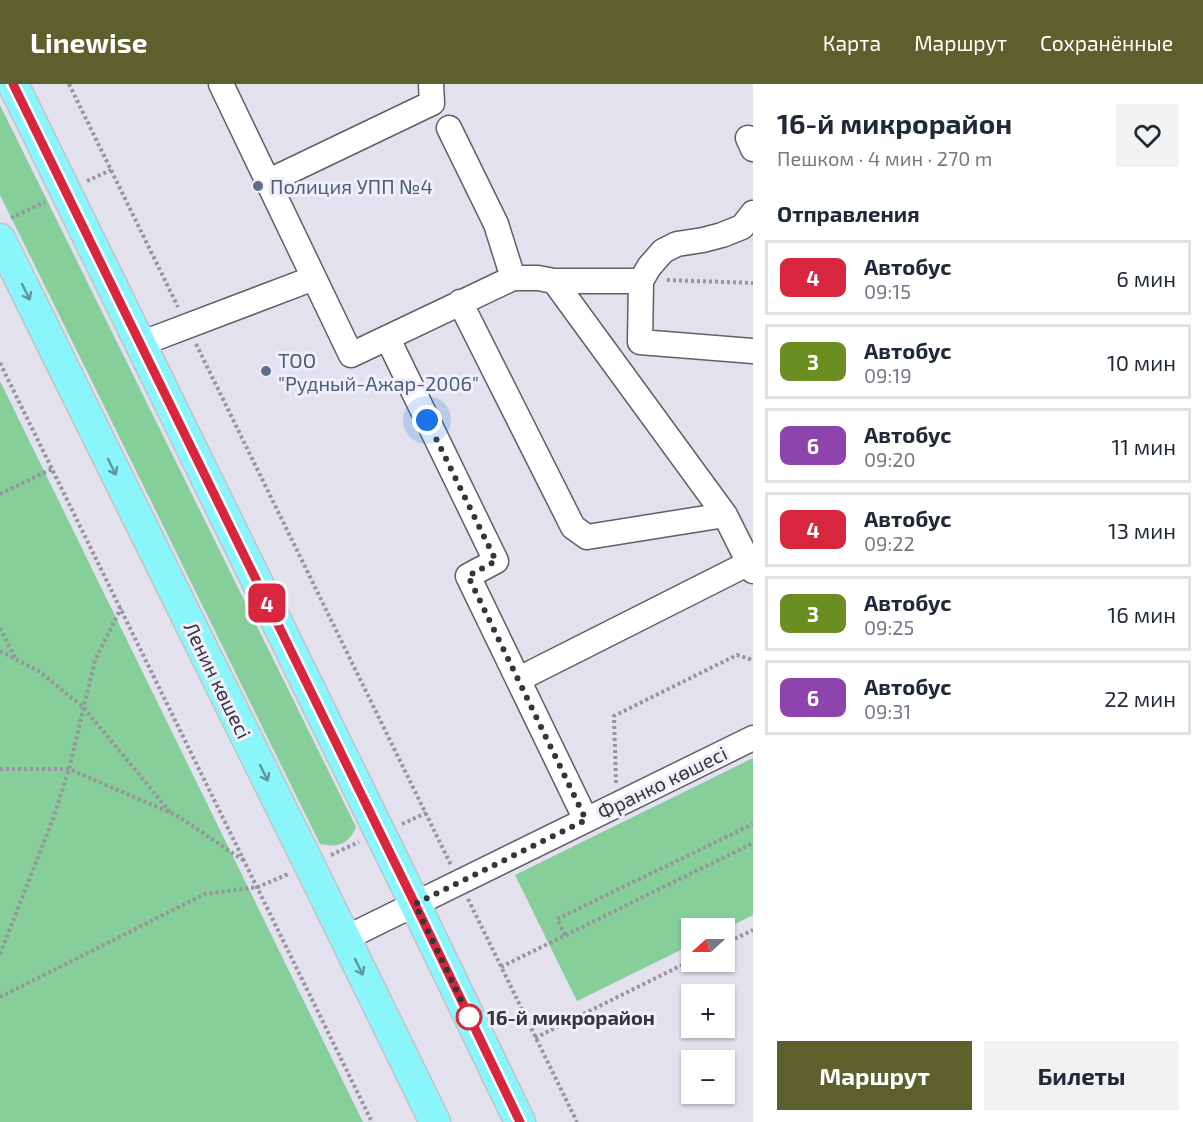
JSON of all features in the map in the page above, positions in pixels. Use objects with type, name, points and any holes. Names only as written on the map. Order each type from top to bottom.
[{"type":"main road","points":[[13,84],[520,1122]]},
{"type":"main road","name":"Ленин көшесі","points":[[0,239],[435,1122]]},
{"type":"street","points":[[221,84],[351,355],[513,278],[538,278],[554,281],[641,281]]},
{"type":"street","points":[[267,182],[432,103],[431,84]]},
{"type":"street","points":[[449,129],[495,224],[513,278]]},
{"type":"street","points":[[753,213],[742,227],[723,235],[678,244],[663,251],[641,281],[640,342],[753,351]]},
{"type":"street","points":[[140,344],[314,278]]},
{"type":"street","points":[[519,679],[751,567],[725,515],[554,281]]},
{"type":"street","points":[[460,302],[573,527],[587,537],[725,515]]},
{"type":"street","points":[[388,339],[496,561],[468,576],[586,820]]},
{"type":"street","name":"Франко көшесі","points":[[346,938],[753,738]]},
{"type":"path","points":[[69,84],[577,1122]]},
{"type":"path","points":[[641,281],[753,283]]},
{"type":"path","points":[[0,363],[372,1122]]},
{"type":"path","points":[[0,494],[52,469]]},
{"type":"path","points":[[0,954],[53,819],[69,769],[95,660],[121,608]]},
{"type":"path","points":[[0,628],[16,660]]},
{"type":"path","points":[[0,651],[40,672],[84,708],[171,813]]},
{"type":"path","points":[[617,805],[614,716],[737,655],[753,660]]},
{"type":"path","points":[[0,770],[69,769],[171,813],[245,861]]},
{"type":"path","points":[[0,997],[205,894],[258,887],[426,813]]},
{"type":"path","points":[[565,935],[557,919],[753,824]]},
{"type":"path","points":[[501,967],[753,843]]},
{"type":"path","points":[[735,939],[753,930]]},
{"type":"path","points":[[535,1038],[681,965]]},
{"type":"green space","points":[[0,105],[356,827],[350,837],[342,843],[320,844],[0,195]]},
{"type":"green space","points":[[0,381],[363,1122],[0,1122]]},
{"type":"green space","points":[[753,758],[753,915],[735,924],[735,918],[681,918],[681,950],[577,1001],[515,875]]},
{"type":"bus line","name":"4","points":[[13,84],[520,1122]]},
{"type":"place","name":"Полиция УПП №4","points":[[258,186]]},
{"type":"place","name":"ТОО \"Рудный-Ажар-2006\"","points":[[266,371]]},
{"type":"place","name":"16-й микрорайон","points":[[469,1017]]},
{"type":"route","points":[[427,420],[496,561],[468,576],[586,820],[415,904],[472,1023],[469,1017]]}]
